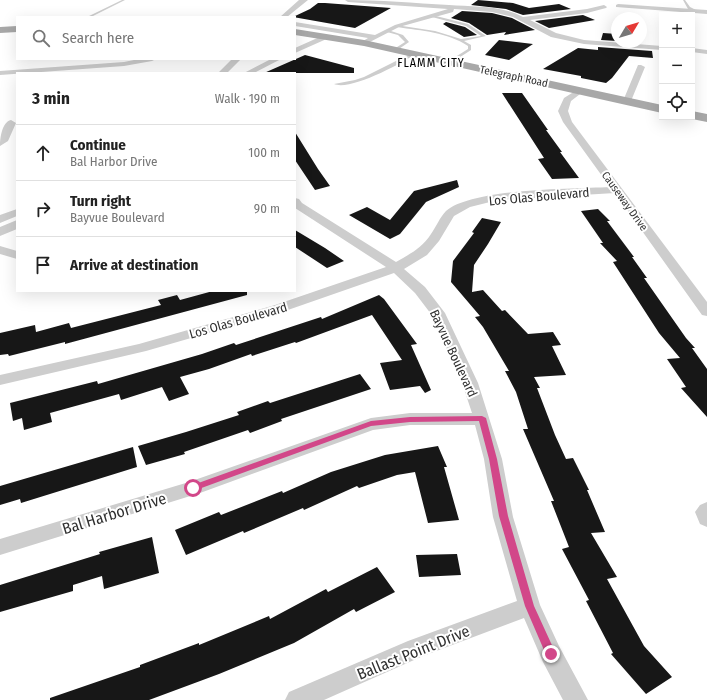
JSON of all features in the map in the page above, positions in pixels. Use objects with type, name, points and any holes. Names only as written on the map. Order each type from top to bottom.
[{"type":"main road","points":[[0,30],[16,29]]},
{"type":"main road","name":"Telegraph Road","points":[[296,32],[395,50],[659,108]]},
{"type":"main road","points":[[695,116],[707,118]]},
{"type":"street","points":[[284,16],[305,0]]},
{"type":"street","points":[[348,0],[441,3],[452,6],[492,10],[509,13],[554,35],[577,40],[659,48]]},
{"type":"street","points":[[397,26],[451,10],[452,6],[457,0]]},
{"type":"street","points":[[364,44],[397,26],[404,20],[435,10],[441,3]]},
{"type":"street","points":[[618,6],[707,12]]},
{"type":"street","points":[[521,18],[587,11],[604,7]]},
{"type":"street","points":[[296,24],[376,37]]},
{"type":"street","points":[[296,51],[328,37]]},
{"type":"street","points":[[695,50],[707,52]]},
{"type":"street","points":[[0,73],[124,64],[146,60]]},
{"type":"street","points":[[223,72],[236,60]]},
{"type":"street","points":[[250,72],[275,60]]},
{"type":"street","points":[[627,101],[641,67]]},
{"type":"street","name":"Causeway Drive","points":[[580,90],[567,100],[562,110],[568,122],[690,291],[707,312]]},
{"type":"street","points":[[0,124],[14,123]]},
{"type":"street","points":[[0,143],[3,141],[14,123]]},
{"type":"street","name":"Los Olas Boulevard","points":[[0,380],[148,346],[280,308],[396,268],[423,252],[435,238],[450,214],[466,205],[498,197],[617,190]]},
{"type":"street","name":"Bayvue Boulevard","points":[[296,204],[396,268],[420,290],[438,313],[470,383],[482,418],[493,459],[504,516],[529,606],[551,654],[576,700]]},
{"type":"street","points":[[0,219],[16,212]]},
{"type":"street","points":[[0,232],[16,224]]},
{"type":"street","points":[[0,250],[16,255]]},
{"type":"street","points":[[690,291],[707,290]]},
{"type":"street","name":"Bal Harbor Drive","points":[[0,546],[23,541],[193,488],[371,424],[410,419],[482,418]]},
{"type":"street","points":[[707,510],[705,512],[707,519]]},
{"type":"street","name":"Ballast Point Drive","points":[[297,700],[416,648],[529,606]]},
{"type":"lane","points":[[91,16],[124,0]]},
{"type":"lane","points":[[684,0],[689,8],[697,12]]},
{"type":"lane","points":[[432,16],[467,25],[484,36],[462,40]]},
{"type":"lane","points":[[397,26],[441,34],[462,40],[470,46],[470,49],[450,62]]},
{"type":"lane","points":[[388,31],[400,35],[405,38],[407,42],[395,50]]},
{"type":"lane","points":[[336,84],[345,84],[358,80],[413,54]]},
{"type":"building","points":[[478,0],[513,3],[529,8],[559,4],[571,9],[523,15],[506,9],[471,5]]},
{"type":"building","points":[[318,3],[391,8],[355,28],[296,18],[295,16],[310,9]]},
{"type":"building","points":[[462,11],[492,13],[512,18],[535,30],[504,35],[506,32],[487,35],[469,23],[451,18]]},
{"type":"building","points":[[583,15],[595,20],[549,28],[535,21]]},
{"type":"building","points":[[446,22],[465,27],[477,35],[464,37],[443,24]]},
{"type":"building","points":[[603,33],[611,34],[611,41],[601,40]]},
{"type":"building","points":[[499,40],[533,44],[509,60],[485,55]]},
{"type":"building","points":[[598,47],[652,51],[653,58],[629,56],[612,78],[606,83],[581,78],[581,76],[543,69],[578,48],[598,50]]},
{"type":"building","points":[[305,55],[354,68],[354,73],[266,72]]},
{"type":"building","points":[[502,93],[522,93],[562,152],[560,152],[579,178],[552,179],[538,159],[544,158]]},
{"type":"building","points":[[296,134],[330,186],[315,190],[296,162]]},
{"type":"building","points":[[457,180],[459,187],[426,202],[400,234],[390,239],[349,215],[367,207],[390,220],[414,191]]},
{"type":"building","points":[[598,209],[610,221],[607,221],[634,257],[632,257],[647,278],[644,278],[686,338],[695,348],[692,348],[707,369],[707,417],[681,388],[686,387],[667,359],[680,358],[659,333],[613,262],[617,261],[600,243],[603,243],[581,211]]},
{"type":"building","points":[[482,218],[501,222],[474,265],[472,292],[483,290],[502,311],[505,310],[528,334],[553,332],[561,345],[552,346],[566,375],[534,377],[540,388],[537,388],[555,435],[566,459],[573,458],[589,490],[587,490],[605,532],[591,533],[617,577],[607,579],[644,646],[672,677],[646,694],[611,654],[613,653],[586,601],[589,600],[562,549],[569,547],[551,501],[554,501],[523,429],[528,429],[516,392],[505,371],[509,371],[483,327],[475,317],[480,316],[451,282],[453,261],[474,233],[472,232]]},
{"type":"building","points":[[296,231],[344,261],[327,268],[296,248]]},
{"type":"building","points":[[209,292],[247,292],[247,295],[65,344],[65,342],[9,356],[8,354],[0,355],[0,333],[35,325],[36,332],[69,323],[71,328],[161,305],[158,300],[177,295],[180,300]]},
{"type":"building","points":[[379,295],[384,299],[417,344],[411,345],[431,390],[425,393],[420,386],[390,390],[380,363],[402,360],[372,315],[296,343],[295,342],[252,356],[251,354],[209,369],[180,377],[189,394],[169,401],[162,387],[121,400],[119,394],[50,413],[52,422],[24,430],[22,418],[13,421],[10,403],[97,381],[98,384],[202,354],[234,343],[236,345],[321,317],[322,319]]},
{"type":"building","points":[[360,374],[371,389],[281,419],[282,421],[250,433],[248,430],[184,452],[185,454],[146,465],[138,446],[239,415],[237,412],[268,401],[270,403]]},
{"type":"building","points":[[438,446],[447,467],[444,467],[459,520],[428,523],[415,472],[397,475],[359,488],[357,486],[304,510],[303,508],[244,533],[243,531],[186,555],[175,530],[219,512],[221,515],[282,491],[283,493],[331,472],[385,455]]},
{"type":"building","points":[[133,447],[137,467],[21,503],[20,499],[0,505],[0,486]]},
{"type":"building","points":[[152,537],[159,573],[104,589],[102,576],[73,585],[73,591],[0,612],[0,585],[100,554],[99,552]]},
{"type":"building","points":[[457,554],[461,575],[419,577],[416,555]]},
{"type":"building","points":[[377,567],[395,592],[356,612],[354,609],[294,643],[219,674],[149,700],[50,700],[50,698],[140,667],[140,665],[199,643],[199,645],[269,616],[270,619],[326,589],[328,592]]},
{"type":"district","name":"FLAMM CITY","points":[[431,63]]},
{"type":"route","points":[[193,488],[371,424],[410,419],[482,418],[493,459],[504,516],[529,606],[551,654]]}]
